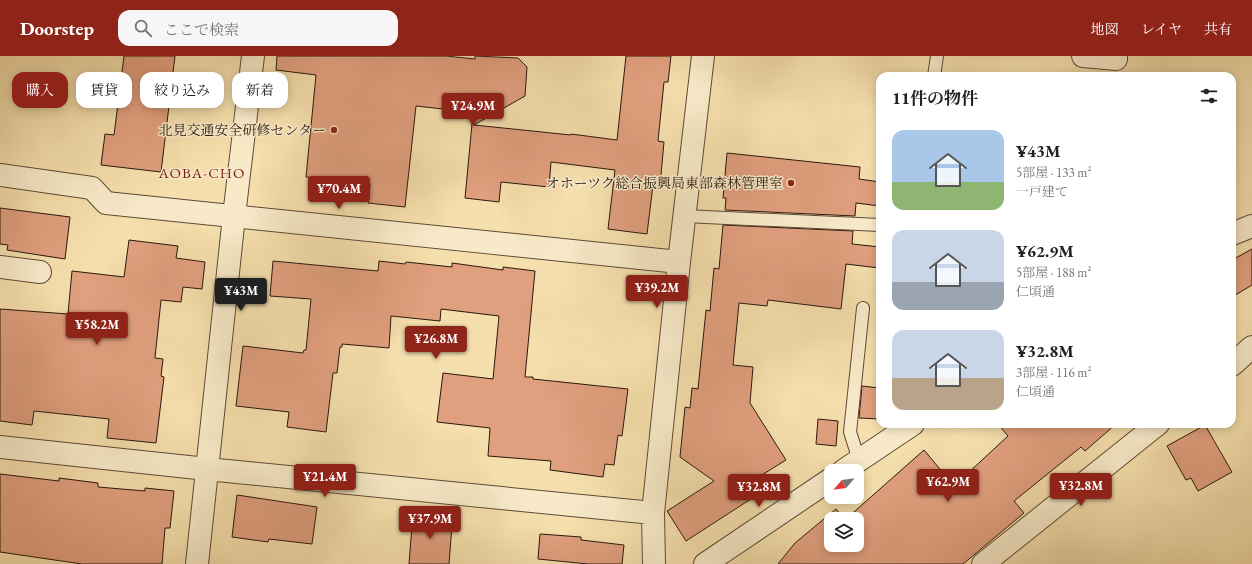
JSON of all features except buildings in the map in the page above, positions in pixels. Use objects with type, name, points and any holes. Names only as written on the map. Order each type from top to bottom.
[{"type":"street","points":[[197,564],[234,216],[253,56]]},
{"type":"street","points":[[654,564],[653,513],[702,56]]},
{"type":"street","points":[[1083,56],[1116,59],[1116,56]]},
{"type":"street","points":[[0,175],[92,188],[106,203],[679,262]]},
{"type":"street","points":[[1236,232],[1252,226]]},
{"type":"street","points":[[0,267],[40,272]]},
{"type":"street","points":[[854,464],[907,428]]},
{"type":"street","points":[[983,564],[1008,556],[1153,428]]},
{"type":"street","points":[[0,447],[653,513]]},
{"type":"street","points":[[705,564],[824,484]]},
{"type":"lane","points":[[935,72],[937,56]]},
{"type":"lane","points":[[684,216],[876,225]]},
{"type":"lane","points":[[851,464],[850,432],[863,308]]},
{"type":"place","name":"北見交通安全研修センター","points":[[334,130]]},
{"type":"place","name":"オホーツク総合振興局東部森林管理室","points":[[791,183]]},
{"type":"district","name":"AOBA-CHO","points":[[202,173]]}]
